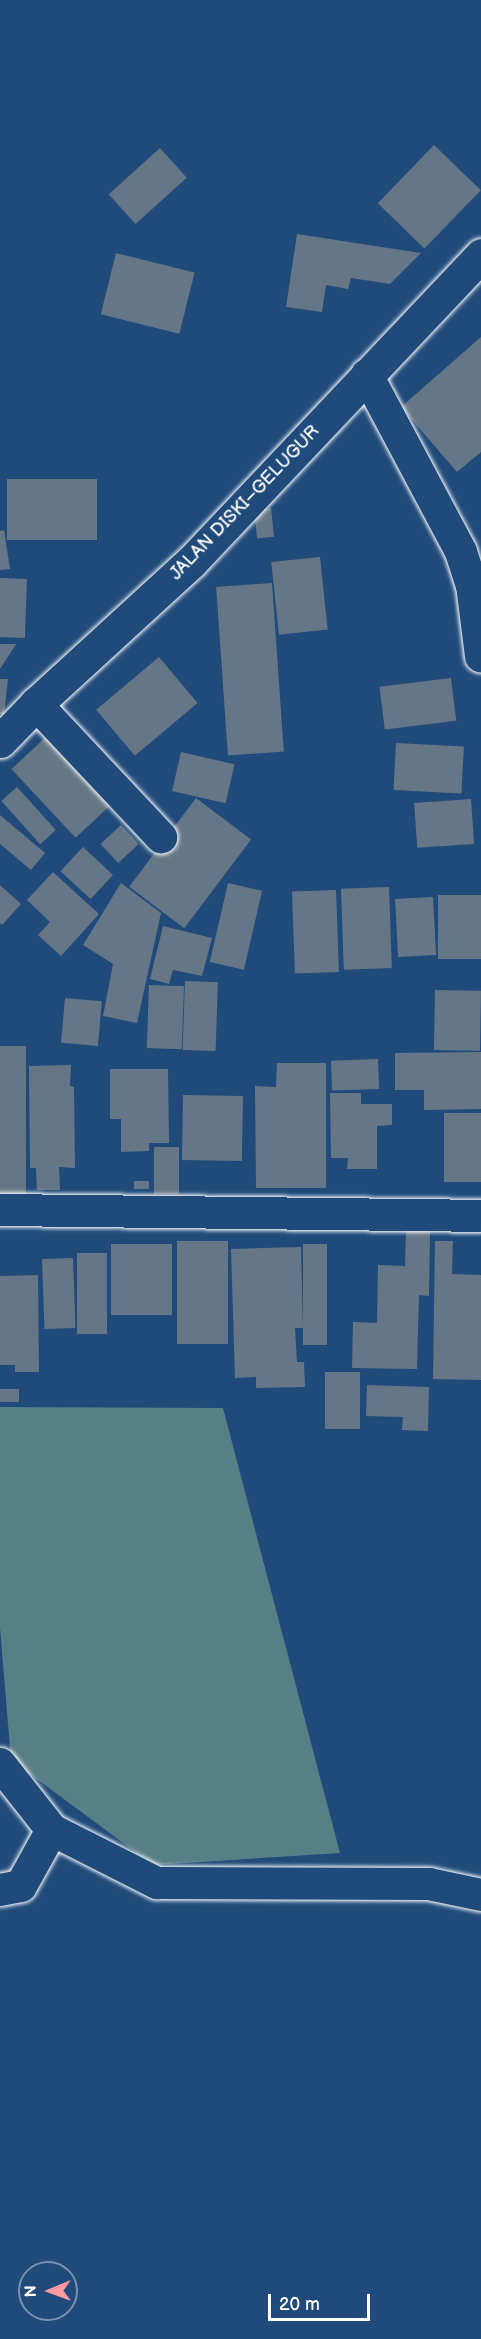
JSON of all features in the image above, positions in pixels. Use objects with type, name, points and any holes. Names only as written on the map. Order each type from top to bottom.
[{"type":"main road","name":"JALAN DISKI–GELUGUR","points":[[0,741],[36,704],[192,561],[481,255]]},
{"type":"street","points":[[367,375],[461,552],[472,585],[481,656]]},
{"type":"street","points":[[36,704],[161,837]]},
{"type":"street","points":[[0,1210],[481,1216]]},
{"type":"street","points":[[0,1764],[52,1830],[157,1883],[429,1884],[481,1894]]},
{"type":"street","points":[[0,1890],[21,1886],[52,1830]]},
{"type":"green space","points":[[0,1407],[223,1408],[340,1853],[153,1865],[11,1760],[0,1628]]},
{"type":"building","points":[[434,145],[481,190],[424,248],[378,203]]},
{"type":"building","points":[[160,148],[187,178],[135,224],[109,194]]},
{"type":"building","points":[[297,234],[421,253],[390,284],[351,278],[348,289],[326,285],[322,312],[286,307]]},
{"type":"building","points":[[116,253],[195,273],[179,334],[101,314]]},
{"type":"building","points":[[481,337],[481,452],[457,472],[401,407]]},
{"type":"building","points":[[7,479],[97,479],[97,540],[7,540]]},
{"type":"building","points":[[271,508],[274,537],[257,539],[254,510]]},
{"type":"building","points":[[4,530],[10,569],[0,570],[0,531]]},
{"type":"building","points":[[320,557],[328,630],[279,635],[271,562]]},
{"type":"building","points":[[0,578],[27,579],[25,638],[0,637]]},
{"type":"building","points":[[272,583],[284,752],[228,755],[216,587]]},
{"type":"building","points":[[0,644],[16,644],[0,669]]},
{"type":"building","points":[[159,657],[198,703],[135,756],[96,710]]},
{"type":"building","points":[[451,678],[456,721],[385,729],[380,687]]},
{"type":"building","points":[[0,679],[8,679],[4,715],[0,714]]},
{"type":"building","points":[[48,735],[112,804],[76,838],[11,769]]},
{"type":"building","points":[[396,743],[464,747],[461,793],[394,790]]},
{"type":"building","points":[[181,752],[235,764],[226,803],[172,791]]},
{"type":"building","points":[[17,787],[56,830],[40,844],[1,801]]},
{"type":"building","points":[[196,798],[251,840],[184,928],[129,887]]},
{"type":"building","points":[[471,799],[474,844],[417,848],[414,803]]},
{"type":"building","points":[[0,815],[45,853],[31,870],[0,844]]},
{"type":"building","points":[[121,825],[139,844],[118,863],[101,844]]},
{"type":"building","points":[[83,847],[113,875],[90,899],[60,871]]},
{"type":"building","points":[[53,872],[99,914],[61,956],[38,935],[50,922],[27,900]]},
{"type":"building","points":[[121,883],[161,913],[137,1023],[103,1016],[113,964],[83,945]]},
{"type":"building","points":[[228,883],[262,891],[244,970],[210,962]]},
{"type":"building","points":[[0,885],[21,904],[2,925],[0,923]]},
{"type":"building","points":[[389,887],[392,968],[344,970],[341,889]]},
{"type":"building","points":[[336,890],[339,972],[295,973],[292,892]]},
{"type":"building","points":[[438,895],[481,895],[481,959],[438,959]]},
{"type":"building","points":[[433,897],[436,955],[398,957],[395,899]]},
{"type":"building","points":[[163,926],[212,938],[202,976],[173,970],[169,984],[150,979]]},
{"type":"building","points":[[185,981],[218,982],[216,1051],[183,1050]]},
{"type":"building","points":[[149,985],[184,986],[182,1049],[147,1048]]},
{"type":"building","points":[[435,990],[481,991],[480,1051],[434,1050]]},
{"type":"building","points":[[65,998],[102,1001],[98,1046],[61,1043]]},
{"type":"building","points":[[0,1046],[26,1046],[26,1195],[0,1195]]},
{"type":"building","points":[[481,1052],[481,1109],[424,1110],[424,1090],[395,1090],[395,1053]]},
{"type":"building","points":[[378,1059],[379,1089],[332,1091],[331,1061]]},
{"type":"building","points":[[277,1063],[326,1063],[326,1188],[256,1188],[255,1086],[276,1087]]},
{"type":"building","points":[[71,1065],[70,1086],[74,1087],[75,1168],[59,1167],[60,1190],[37,1190],[36,1168],[30,1168],[29,1066]]},
{"type":"building","points":[[110,1069],[168,1069],[169,1143],[149,1143],[149,1151],[121,1152],[121,1119],[110,1119]]},
{"type":"building","points":[[330,1093],[361,1093],[361,1104],[392,1104],[392,1125],[377,1126],[377,1169],[347,1169],[348,1158],[331,1158]]},
{"type":"building","points":[[183,1095],[243,1096],[242,1161],[182,1160]]},
{"type":"building","points":[[444,1113],[481,1113],[481,1182],[444,1182]]},
{"type":"building","points":[[154,1147],[179,1147],[179,1194],[154,1194]]},
{"type":"building","points":[[134,1181],[149,1181],[149,1189],[134,1189]]},
{"type":"building","points":[[406,1230],[430,1231],[429,1296],[419,1295],[417,1369],[352,1368],[353,1322],[377,1323],[378,1265],[405,1266]]},
{"type":"building","points":[[177,1241],[228,1241],[228,1344],[177,1344]]},
{"type":"building","points":[[435,1241],[453,1241],[452,1274],[481,1275],[481,1380],[433,1379]]},
{"type":"building","points":[[111,1244],[172,1244],[172,1315],[111,1315]]},
{"type":"building","points":[[303,1244],[327,1244],[327,1345],[303,1345]]},
{"type":"building","points":[[301,1247],[303,1328],[295,1328],[297,1362],[304,1362],[305,1387],[256,1388],[256,1377],[235,1378],[231,1249]]},
{"type":"building","points":[[77,1253],[107,1253],[107,1334],[77,1334]]},
{"type":"building","points":[[73,1258],[75,1328],[44,1329],[42,1259]]},
{"type":"building","points":[[38,1275],[39,1372],[15,1372],[15,1365],[0,1365],[0,1276]]},
{"type":"building","points":[[325,1372],[360,1372],[360,1429],[325,1429]]},
{"type":"building","points":[[367,1385],[429,1387],[428,1431],[402,1430],[403,1417],[366,1416]]},
{"type":"building","points":[[0,1389],[19,1389],[19,1402],[0,1402]]}]
